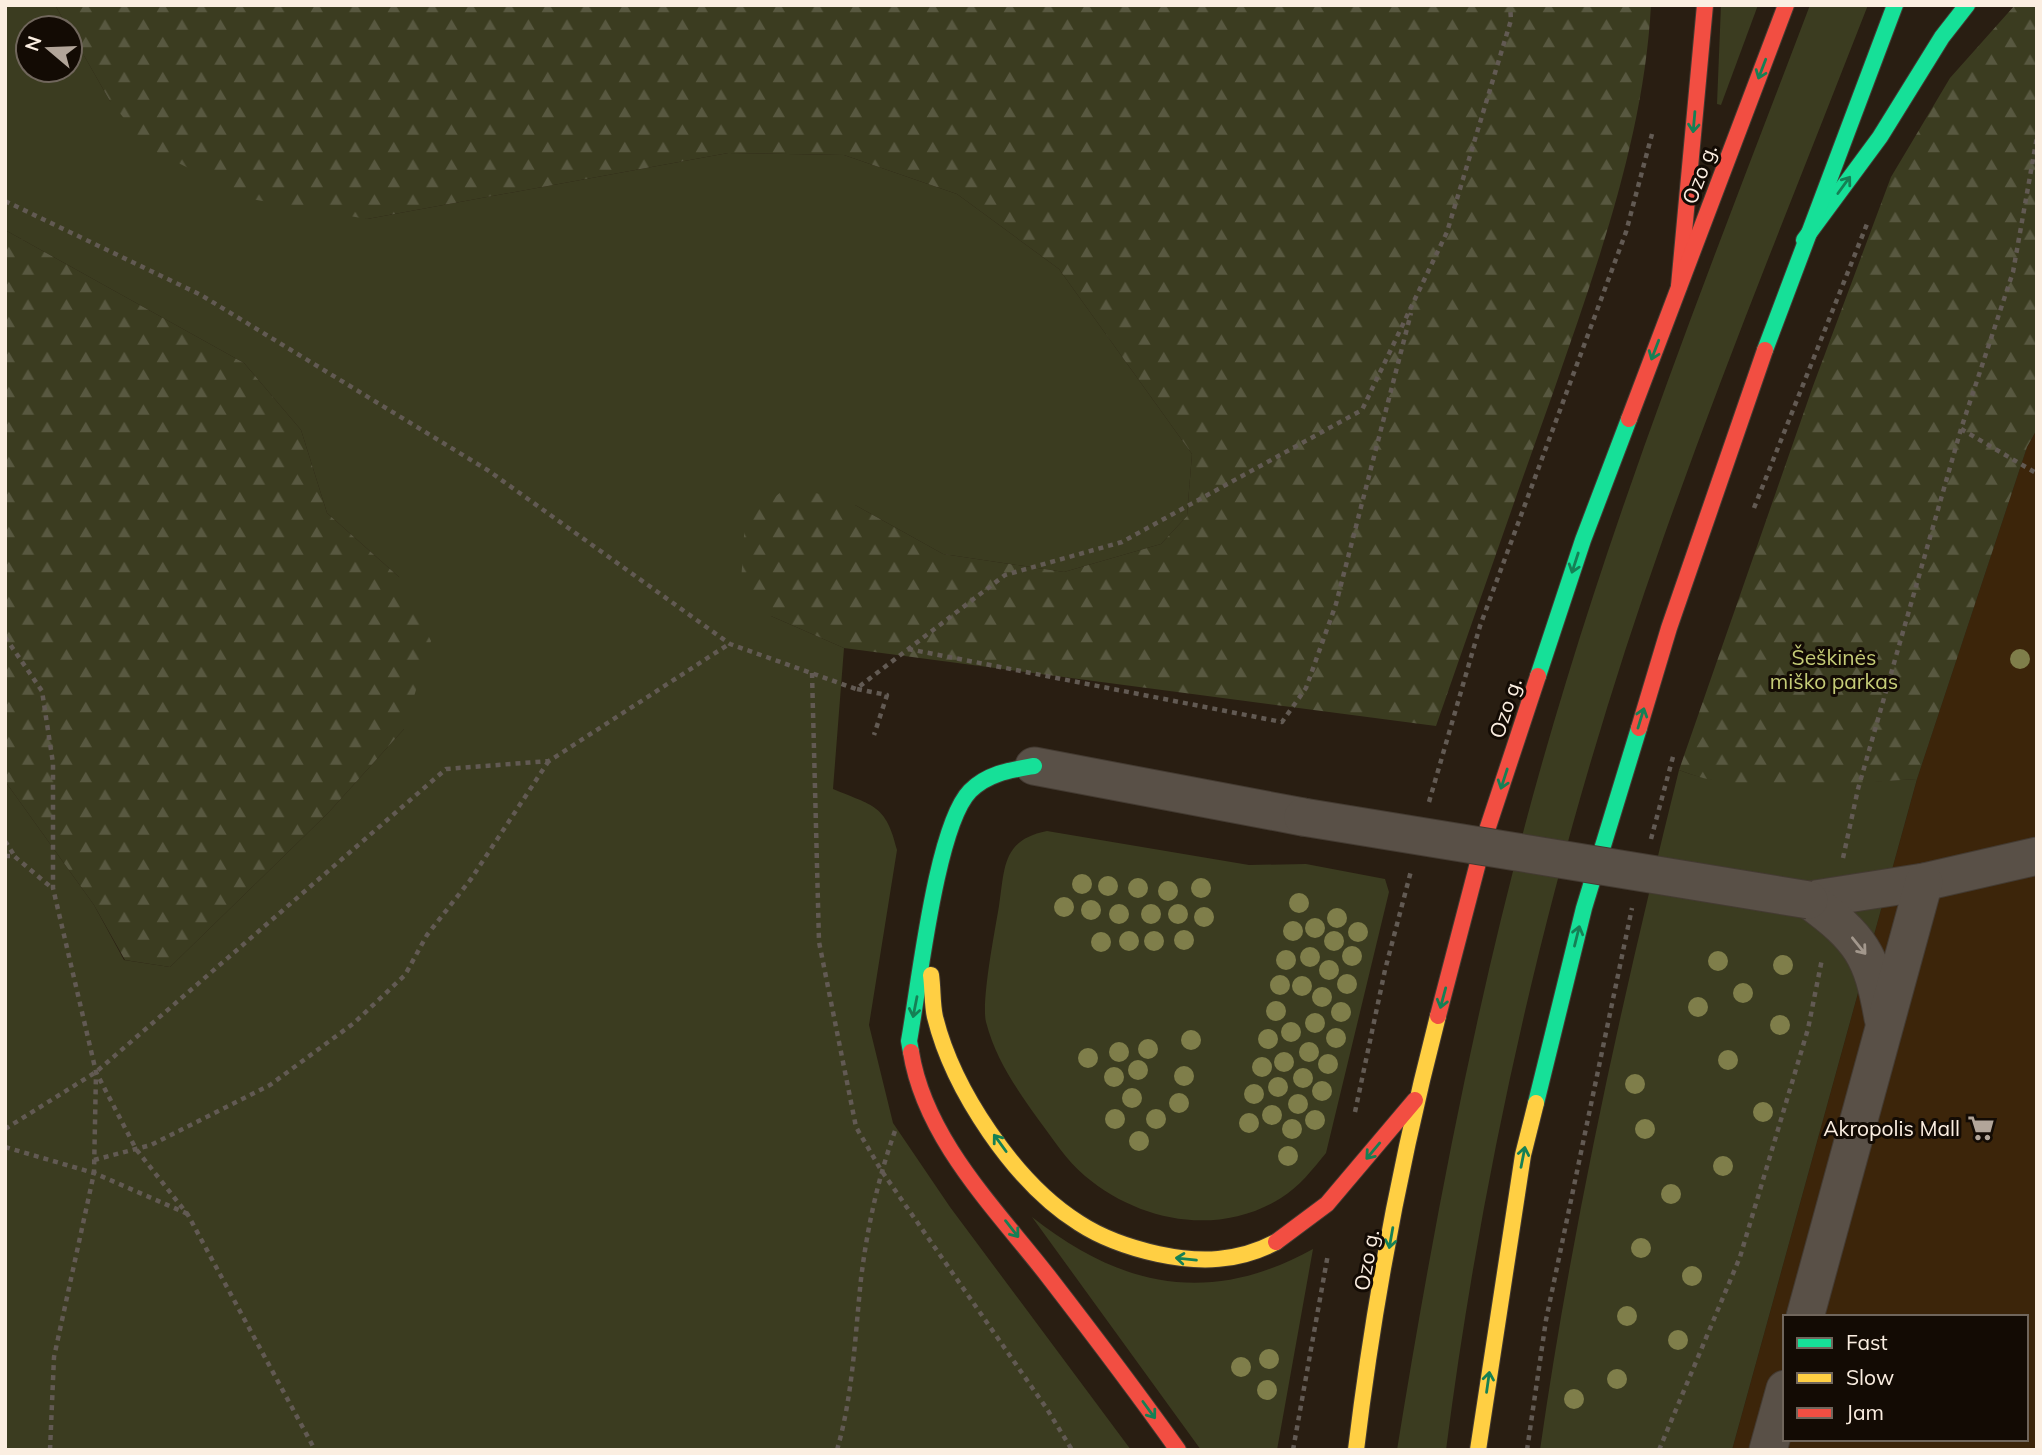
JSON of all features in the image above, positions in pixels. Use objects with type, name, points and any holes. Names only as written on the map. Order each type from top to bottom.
[{"type":"main road","points":[[1679,286],[1705,5]]},
{"type":"main road","name":"Ozo g.","points":[[1356,1450],[1363,1391],[1416,1098],[1485,836],[1583,540],[1786,5]]},
{"type":"main road","points":[[1478,1450],[1523,1155],[1584,908],[1669,628],[1804,240],[1895,5]]},
{"type":"main road","points":[[1804,240],[1880,137],[1942,37],[1967,5]]},
{"type":"main road","points":[[1034,766],[998,772],[970,791],[953,818],[943,849],[909,1041],[915,1078],[929,1116],[965,1169],[1117,1365],[1178,1450]]},
{"type":"main road","points":[[928,940],[935,1017],[955,1074],[999,1143],[1046,1197],[1077,1222],[1112,1240],[1149,1252],[1187,1261],[1221,1260],[1259,1251],[1300,1228],[1338,1192],[1416,1098]]},
{"type":"street","points":[[1034,766],[1303,817],[1822,899],[1924,882],[2037,856]]},
{"type":"street","points":[[1806,1315],[1924,882]]},
{"type":"street","points":[[1822,899],[1831,916],[1870,960],[1885,1028]]},
{"type":"street","points":[[1768,1450],[1783,1396]]},
{"type":"path","points":[[856,689],[1005,575],[1122,542],[1362,410],[1447,232],[1511,20],[1510,5]]},
{"type":"path","points":[[1426,811],[1480,626],[1626,232],[1653,130]]},
{"type":"path","points":[[1822,899],[1858,789],[1961,429],[2013,272],[2037,136]]},
{"type":"path","points":[[5,201],[201,295],[236,316],[489,471],[730,644],[856,689],[887,695],[874,735]]},
{"type":"path","points":[[1753,509],[1870,215]]},
{"type":"path","points":[[908,649],[1282,722],[1306,688],[1336,604],[1414,302]]},
{"type":"path","points":[[1961,429],[2036,473]]},
{"type":"path","points":[[5,637],[42,691],[53,763],[53,888],[96,1072],[136,1149],[188,1215],[315,1450]]},
{"type":"path","points":[[94,1160],[136,1149],[182,1130],[271,1085],[354,1023],[405,975],[427,935],[471,879],[549,761],[730,644]]},
{"type":"path","points":[[1650,841],[1678,740]]},
{"type":"path","points":[[5,1129],[96,1072],[446,769],[549,761]]},
{"type":"path","points":[[5,841],[15,856],[53,888]]},
{"type":"path","points":[[5,856],[15,856]]},
{"type":"path","points":[[1355,1114],[1385,970],[1412,864]]},
{"type":"path","points":[[1527,1450],[1546,1320],[1633,904]]},
{"type":"path","points":[[1659,1450],[1740,1257],[1808,1029],[1822,960]]},
{"type":"path","points":[[50,1450],[54,1357],[94,1173],[96,1072]]},
{"type":"path","points":[[837,1450],[843,1430],[862,1277],[881,1170],[915,1078]]},
{"type":"path","points":[[5,1147],[94,1173],[188,1215]]},
{"type":"path","points":[[1293,1450],[1338,1192]]},
{"type":"shaded area","points":[[2037,429],[2037,1450],[1732,1450],[1917,779],[2027,447]]},
{"type":"green space","points":[[5,5],[55,5],[60,14],[14,14],[14,84],[84,84],[84,56],[110,101],[367,219],[728,153],[844,155],[957,194],[1059,269],[1192,454],[1187,516],[1161,544],[1064,572],[943,554],[855,505],[771,616],[844,648],[833,789],[876,809],[888,823],[897,850],[869,1025],[893,1123],[950,1207],[1131,1450],[5,1450],[5,781],[94,905],[124,960],[170,967],[328,813],[404,729],[399,577],[327,513],[301,430],[244,363],[5,230]]},
{"type":"green space","points":[[55,5],[1651,5],[1639,103],[1629,152],[1602,248],[1436,726],[844,648],[771,616],[741,583],[745,520],[790,485],[855,505],[943,554],[1064,572],[1161,544],[1187,516],[1192,454],[1059,269],[957,194],[844,155],[728,153],[367,219],[251,199],[148,148],[110,101],[84,56],[84,14],[60,14]]},
{"type":"green space","points":[[1721,5],[1758,5],[1721,105],[1717,104]]},
{"type":"green space","points":[[1810,5],[1868,5],[1688,469],[1626,648],[1591,760],[1559,873],[1505,1102],[1482,1218],[1446,1450],[1397,1450],[1430,1256],[1468,1063],[1538,776],[1622,511],[1714,257]]},
{"type":"green space","name":"Šeškinės miško parkas","points":[[2015,5],[2037,5],[2037,429],[2027,447],[1917,779],[1827,786],[1766,787],[1707,779],[1679,770],[1813,386],[1891,177],[1950,78]]},
{"type":"green space","points":[[5,230],[244,363],[301,430],[327,513],[399,577],[431,641],[404,729],[328,813],[170,967],[125,960],[94,905],[5,781]]},
{"type":"green space","points":[[1679,770],[1705,778],[1765,785],[1917,779],[1732,1450],[1540,1450],[1568,1278],[1601,1108]]},
{"type":"green space","points":[[1047,831],[1249,865],[1306,864],[1385,879],[1389,892],[1326,1153],[1288,1194],[1257,1210],[1206,1220],[1180,1219],[1130,1204],[1107,1192],[1072,1163],[1054,1142],[1015,1085],[995,1049],[986,1022],[987,983],[1008,857],[1021,841]]},
{"type":"green space","points":[[1032,1217],[1099,1260],[1133,1273],[1168,1281],[1203,1283],[1238,1278],[1275,1267],[1313,1249],[1277,1450],[1201,1450]]},
{"type":"traffic: fast","points":[[1765,350],[1895,5]]},
{"type":"traffic: fast","points":[[1804,240],[1880,137],[1942,37],[1967,5]]},
{"type":"traffic: fast","points":[[1538,676],[1583,540],[1629,419]]},
{"type":"traffic: fast","points":[[1536,1103],[1584,908],[1639,728]]},
{"type":"traffic: fast","points":[[911,1052],[909,1041],[938,871],[958,810],[970,791],[984,780],[1000,773],[1034,766]]},
{"type":"traffic: slow","points":[[931,975],[934,1012],[944,1045],[972,1104],[1010,1159],[1055,1206],[1107,1238],[1138,1249],[1174,1257],[1233,1257],[1276,1242]]},
{"type":"traffic: slow","points":[[1356,1450],[1390,1232],[1412,1122],[1438,1016]]},
{"type":"traffic: slow","points":[[1478,1450],[1523,1155],[1536,1103]]},
{"type":"traffic: jam","points":[[1679,286],[1705,5]]},
{"type":"traffic: jam","points":[[1629,419],[1786,5]]},
{"type":"traffic: jam","points":[[1639,728],[1669,628],[1765,350]]},
{"type":"traffic: jam","points":[[1438,1016],[1485,836],[1538,676]]},
{"type":"traffic: jam","points":[[911,1052],[919,1084],[931,1114],[965,1171],[1081,1319],[1178,1450]]},
{"type":"traffic: jam","points":[[1276,1242],[1327,1204],[1415,1100]]},
{"type":"place","name":"Akropolis Mall","points":[[1981,1128]]}]
